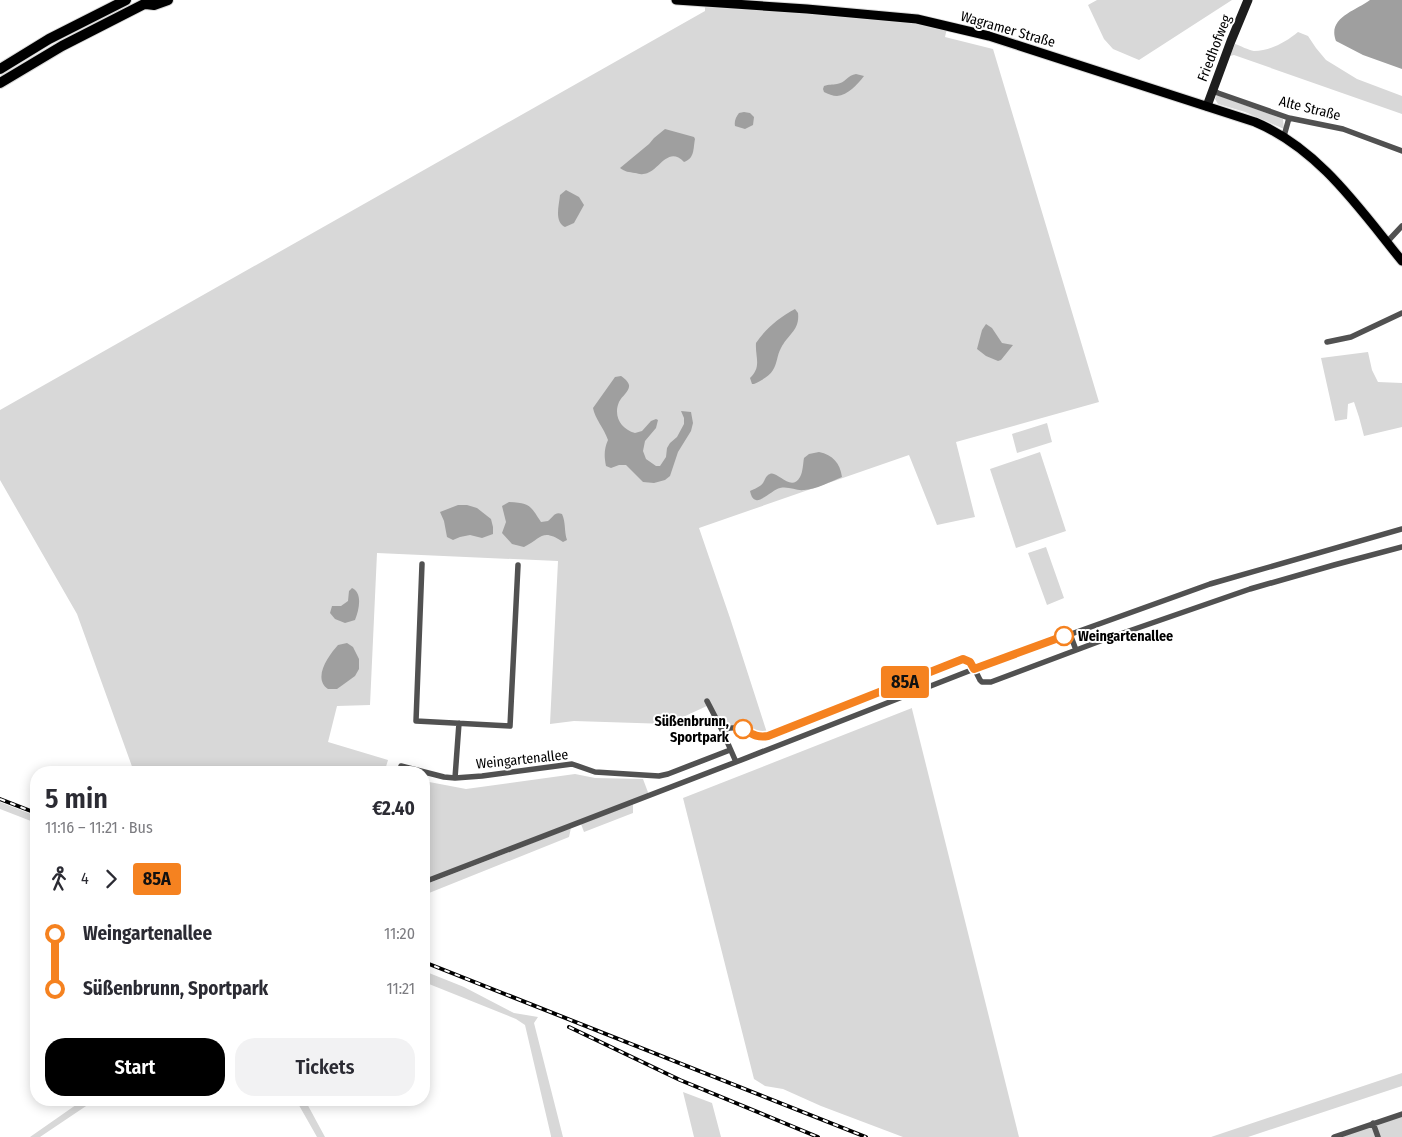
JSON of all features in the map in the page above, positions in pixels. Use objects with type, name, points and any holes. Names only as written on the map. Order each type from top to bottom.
[{"type":"highway","points":[[0,69],[49,39],[126,0]]},
{"type":"highway","points":[[0,83],[62,46],[149,2],[154,5],[168,0]]},
{"type":"main road","name":"Wagramer Straße","points":[[676,0],[807,8],[918,19],[989,36],[1255,122],[1284,136],[1332,176],[1402,261]]},
{"type":"street","name":"Friedhofweg","points":[[1207,106],[1248,0]]},
{"type":"street","name":"Alte Straße","points":[[1212,90],[1289,118],[1343,129],[1402,151]]},
{"type":"street","points":[[1284,136],[1289,118]]},
{"type":"street","points":[[1387,242],[1402,226]]},
{"type":"street","points":[[1327,342],[1351,336],[1402,313]]},
{"type":"street","points":[[430,880],[974,669],[1070,634],[1210,584],[1402,529]]},
{"type":"street","points":[[722,730],[733,727],[743,729],[756,736],[768,736],[963,659],[970,662],[982,682],[991,682],[1076,650],[1250,590],[1402,547]]},
{"type":"street","points":[[422,564],[416,721],[510,726],[518,565]]},
{"type":"street","points":[[1070,634],[1076,650]]},
{"type":"street","points":[[912,679],[917,692]]},
{"type":"street","points":[[707,701],[736,762]]},
{"type":"street","points":[[455,778],[459,723]]},
{"type":"street","name":"Weingartenallee","points":[[430,773],[455,778],[572,764],[595,772],[659,776],[730,750]]},
{"type":"street","points":[[1334,1137],[1402,1114]]},
{"type":"street","points":[[1373,1123],[1378,1137]]},
{"type":"shaded area","points":[[1097,0],[1232,0],[1139,60],[1113,49],[1104,39],[1088,5]]},
{"type":"shaded area","points":[[1370,0],[1402,0],[1402,69],[1363,55],[1336,41],[1335,26],[1339,21]]},
{"type":"shaded area","points":[[705,7],[748,10],[748,8],[882,18],[947,28],[945,37],[993,49],[1099,402],[956,442],[975,517],[937,525],[909,455],[699,528],[768,736],[761,737],[743,729],[722,730],[709,705],[668,724],[574,721],[550,724],[558,561],[377,553],[370,705],[337,706],[328,742],[388,760],[386,766],[132,766],[77,614],[0,480],[0,410],[705,11]]},
{"type":"shaded area","points":[[1298,32],[1308,36],[1326,60],[1357,79],[1402,96],[1402,114],[1234,55],[1230,56],[1235,44],[1254,51],[1260,51],[1278,45]]},
{"type":"shaded area","points":[[856,74],[864,76],[849,92],[835,96],[824,92],[824,86],[840,83]]},
{"type":"shaded area","points":[[1217,95],[1283,119],[1284,129],[1245,112],[1218,104],[1215,99]]},
{"type":"shaded area","points":[[739,113],[750,113],[754,117],[753,125],[745,129],[735,126]]},
{"type":"shaded area","points":[[665,129],[694,137],[694,150],[688,160],[684,162],[678,157],[673,156],[648,173],[642,174],[627,172],[620,168],[649,144]]},
{"type":"shaded area","points":[[566,190],[579,197],[584,205],[574,223],[565,227],[559,221],[558,213],[560,195]]},
{"type":"shaded area","points":[[795,309],[798,313],[797,324],[781,348],[773,370],[769,375],[752,384],[750,378],[757,366],[756,343],[774,323]]},
{"type":"shaded area","points":[[986,324],[992,328],[1002,343],[1013,345],[1001,360],[998,361],[986,356],[977,349],[982,330]]},
{"type":"shaded area","points":[[1368,352],[1372,370],[1378,382],[1402,383],[1402,427],[1364,436],[1354,402],[1348,404],[1347,419],[1335,421],[1321,358]]},
{"type":"shaded area","points":[[621,376],[629,385],[617,407],[618,417],[622,425],[635,433],[642,431],[651,421],[658,420],[656,428],[645,441],[643,451],[646,459],[656,466],[660,466],[666,457],[667,448],[677,437],[684,424],[681,411],[691,412],[693,423],[691,431],[678,452],[670,476],[665,480],[654,483],[643,482],[626,465],[611,468],[606,466],[605,453],[608,440],[593,408],[615,377]]},
{"type":"shaded area","points":[[1047,423],[1052,442],[1017,453],[1012,434]]},
{"type":"shaded area","points":[[819,452],[835,460],[840,468],[842,477],[813,489],[780,488],[761,499],[756,500],[753,498],[750,491],[762,484],[770,474],[776,475],[788,482],[796,481],[801,475],[804,458],[809,454]]},
{"type":"shaded area","points":[[1040,452],[1066,531],[1016,548],[990,469]]},
{"type":"shaded area","points":[[509,502],[529,506],[541,522],[548,521],[556,514],[562,514],[567,540],[563,542],[546,535],[524,547],[512,544],[502,533],[506,522],[502,506]]},
{"type":"shaded area","points":[[458,505],[477,508],[491,519],[493,534],[482,538],[470,535],[453,540],[447,537],[440,512]]},
{"type":"shaded area","points":[[1046,547],[1064,598],[1047,605],[1028,553]]},
{"type":"shaded area","points":[[352,588],[358,594],[359,607],[355,620],[345,623],[335,619],[330,613],[332,606],[341,606],[348,601],[349,591]]},
{"type":"shaded area","points":[[347,643],[353,647],[359,659],[359,669],[355,676],[337,689],[328,689],[323,684],[322,679],[324,667],[338,645]]},
{"type":"shaded area","points":[[912,708],[1019,1137],[903,1137],[821,1106],[783,1089],[765,1086],[754,1079],[683,798]]},
{"type":"shaded area","points":[[575,774],[595,778],[643,779],[649,795],[430,880],[430,782],[466,789]]},
{"type":"shaded area","points":[[0,802],[30,814],[30,821],[0,809]]},
{"type":"shaded area","points":[[633,804],[633,813],[584,832],[581,824]]},
{"type":"shaded area","points":[[571,828],[569,837],[430,893],[430,883]]},
{"type":"shaded area","points":[[430,973],[464,987],[514,1013],[538,1017],[534,1023],[563,1137],[551,1137],[525,1025],[516,1019],[430,984]]},
{"type":"shaded area","points":[[1402,1073],[1402,1086],[1248,1137],[1211,1137]]},
{"type":"shaded area","points":[[683,1092],[712,1103],[721,1137],[694,1137]]},
{"type":"shaded area","points":[[74,1106],[86,1106],[40,1137],[30,1137]]},
{"type":"shaded area","points":[[299,1106],[308,1106],[325,1137],[317,1137]]},
{"type":"shaded area","points":[[1402,1113],[1402,1137],[1334,1137]]},
{"type":"railway","points":[[0,799],[30,811]]},
{"type":"railway","points":[[430,964],[866,1137]]},
{"type":"railway","points":[[569,1027],[680,1080],[818,1137]]},
{"type":"bus line","name":"85A","points":[[743,729],[756,736],[768,736],[963,659],[970,662],[974,669],[1064,636]]},
{"type":"place","name":"Weingartenallee","points":[[1064,636]]},
{"type":"place","name":"Süßenbrunn, Sportpark","points":[[743,729]]}]
